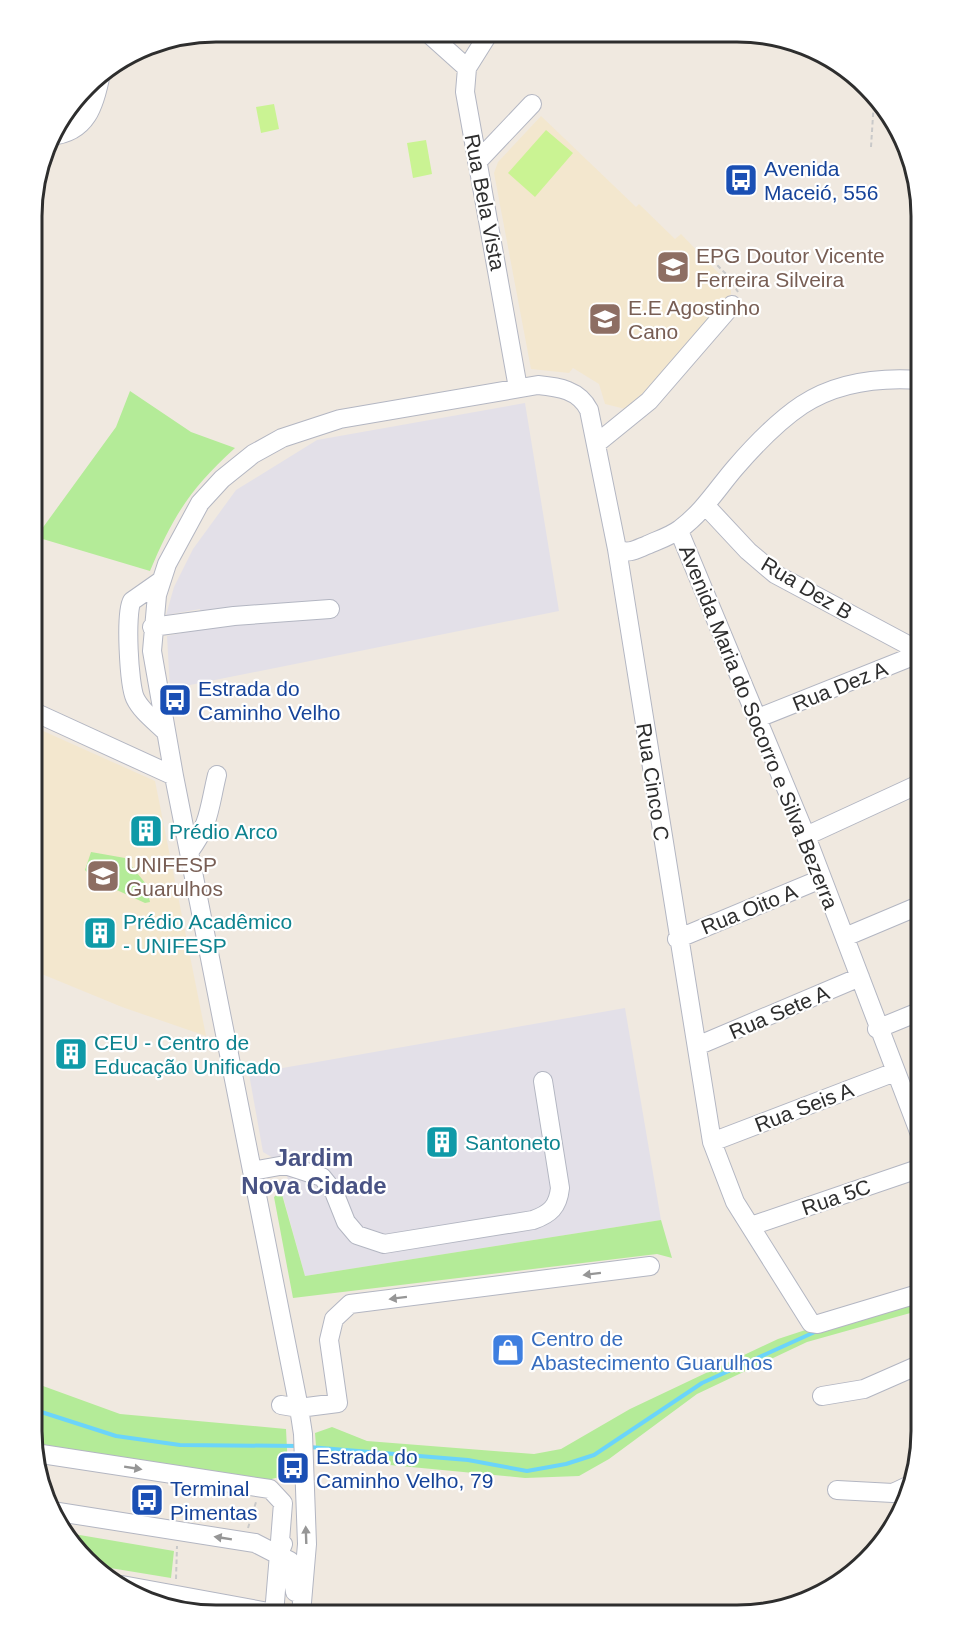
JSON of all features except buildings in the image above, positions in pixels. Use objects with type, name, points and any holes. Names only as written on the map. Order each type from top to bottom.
[{"type":"street","points":[[438,42],[467,68],[483,42]]},
{"type":"street","name":"Rua Bela Vista","points":[[467,68],[465,92],[518,388]]},
{"type":"street","points":[[62,134],[82,124],[94,102],[97,89]]},
{"type":"street","points":[[477,162],[532,104]]},
{"type":"street","points":[[596,444],[650,401],[732,305]]},
{"type":"street","name":"Avenida Maria do Socorro e Silva Bezerra","points":[[911,380],[883,380],[853,384],[826,391],[801,406],[735,468],[706,506],[679,531],[806,836],[860,977],[877,1029],[911,1112]]},
{"type":"street","name":"Rua Cinco C","points":[[518,388],[538,385],[555,386],[584,400],[589,410],[617,549],[677,939],[712,1142],[735,1202],[813,1323],[911,1296]]},
{"type":"street","points":[[301,1605],[307,1544],[303,1434],[290,1406],[252,1171],[231,1019],[189,852],[152,651],[152,627],[162,580],[182,534],[200,503],[222,479],[253,454],[282,438],[340,418],[518,388]]},
{"type":"street","name":"Rua Dez B","points":[[706,506],[748,551],[775,574],[911,648]]},
{"type":"street","points":[[617,549],[629,552],[679,531]]},
{"type":"street","points":[[162,580],[132,601],[129,626],[134,694],[139,704],[166,732]]},
{"type":"street","points":[[152,627],[234,616],[330,609]]},
{"type":"street","name":"Rua Dez A","points":[[758,718],[911,657]]},
{"type":"street","points":[[42,716],[174,776]]},
{"type":"street","points":[[189,852],[205,827],[217,775]]},
{"type":"street","points":[[806,836],[911,788]]},
{"type":"street","name":"Rua Oito A","points":[[677,939],[821,879]]},
{"type":"street","points":[[844,937],[911,909]]},
{"type":"street","name":"Rua Sete A","points":[[697,1046],[860,977]]},
{"type":"street","points":[[877,1029],[911,1015]]},
{"type":"street","name":"Rua Seis A","points":[[712,1142],[895,1072]]},
{"type":"street","points":[[252,1171],[285,1165],[321,1177],[334,1192],[346,1222],[357,1235],[384,1244],[533,1220],[550,1212],[558,1202],[560,1188],[543,1081]]},
{"type":"street","name":"Rua 5C","points":[[751,1226],[911,1171]]},
{"type":"street","points":[[290,1406],[338,1403],[329,1340],[334,1319],[350,1305],[650,1266]]},
{"type":"street","points":[[822,1396],[864,1389],[911,1368]]},
{"type":"street","points":[[44,1454],[270,1489],[278,1494],[283,1503],[284,1512],[275,1605]]},
{"type":"street","points":[[837,1490],[893,1493],[901,1489]]},
{"type":"street","points":[[279,1554],[304,1492]]},
{"type":"street","points":[[250,1542],[277,1535],[284,1512]]},
{"type":"street","points":[[63,1514],[250,1542],[290,1560],[299,1605]]},
{"type":"street","points":[[127,1581],[238,1605]]},
{"type":"path","points":[[871,147],[873,108]]},
{"type":"path","points":[[712,260],[738,288],[738,295],[732,305]]},
{"type":"path","points":[[250,1542],[261,1488]]},
{"type":"path","points":[[176,1582],[177,1546],[183,1544]]},
{"type":"shaded area","points":[[541,116],[636,207],[639,204],[675,239],[681,234],[731,286],[731,294],[635,402],[625,409],[605,404],[599,384],[573,368],[569,373],[531,369],[494,173],[498,162]]},
{"type":"shaded area","points":[[525,403],[559,611],[170,689],[167,636],[202,629],[200,609],[166,615],[174,587],[193,549],[236,490],[317,440]]},
{"type":"shaded area","name":"UNIFESP Guarulhos","points":[[42,730],[155,781],[206,1036],[122,1007],[42,974]]},
{"type":"shaded area","points":[[625,1008],[661,1220],[305,1276],[279,1182],[288,1180],[285,1165],[263,1152],[249,1074]]},
{"type":"green space","points":[[274,104],[279,129],[261,133],[256,107]]},
{"type":"green space","points":[[546,130],[573,153],[535,197],[508,173]]},
{"type":"green space","points":[[426,140],[432,174],[413,178],[407,143]]},
{"type":"green space","points":[[130,391],[191,432],[235,448],[194,490],[184,504],[150,571],[42,539],[42,529],[116,427]]},
{"type":"green space","points":[[91,852],[125,858],[146,884],[150,902],[145,903],[95,880],[85,870]]},
{"type":"green space","points":[[281,1191],[305,1276],[661,1220],[672,1258],[657,1254],[293,1298],[274,1197]]},
{"type":"green space","points":[[911,1295],[911,1313],[807,1342],[697,1394],[609,1459],[579,1476],[525,1478],[317,1458],[315,1433],[332,1427],[367,1441],[534,1454],[561,1449],[630,1409],[778,1339]]},
{"type":"green space","points":[[42,1386],[120,1414],[286,1429],[288,1469],[283,1476],[268,1480],[42,1445]]},
{"type":"green space","points":[[76,1534],[174,1551],[171,1578],[109,1568]]},
{"type":"waterway","points":[[309,1447],[468,1460],[527,1471],[566,1464],[594,1455],[702,1383],[817,1331]]},
{"type":"waterway","points":[[42,1412],[116,1436],[180,1445],[299,1446]]},
{"type":"place","name":"Avenida Maceió, 556","points":[[741,180]]},
{"type":"place","name":"EPG Doutor Vicente Ferreira Silveira","points":[[673,267]]},
{"type":"place","name":"E.E Agostinho Cano","points":[[605,319]]},
{"type":"place","name":"Estrada do Caminho Velho","points":[[175,700]]},
{"type":"place","name":"Prédio Arco","points":[[146,831]]},
{"type":"place","name":"UNIFESP Guarulhos","points":[[103,876]]},
{"type":"place","name":"Prédio Acadêmico - UNIFESP","points":[[100,933]]},
{"type":"place","name":"CEU - Centro de Educação Unificado","points":[[71,1054]]},
{"type":"place","name":"Santoneto","points":[[442,1142]]},
{"type":"place","name":"Centro de Abastecimento Guarulhos","points":[[508,1350]]},
{"type":"place","name":"Estrada do Caminho Velho, 79","points":[[293,1468]]},
{"type":"place","name":"Terminal Pimentas","points":[[147,1500]]},
{"type":"district","name":"Jardim Nova Cidade","points":[[314,1171]]}]
